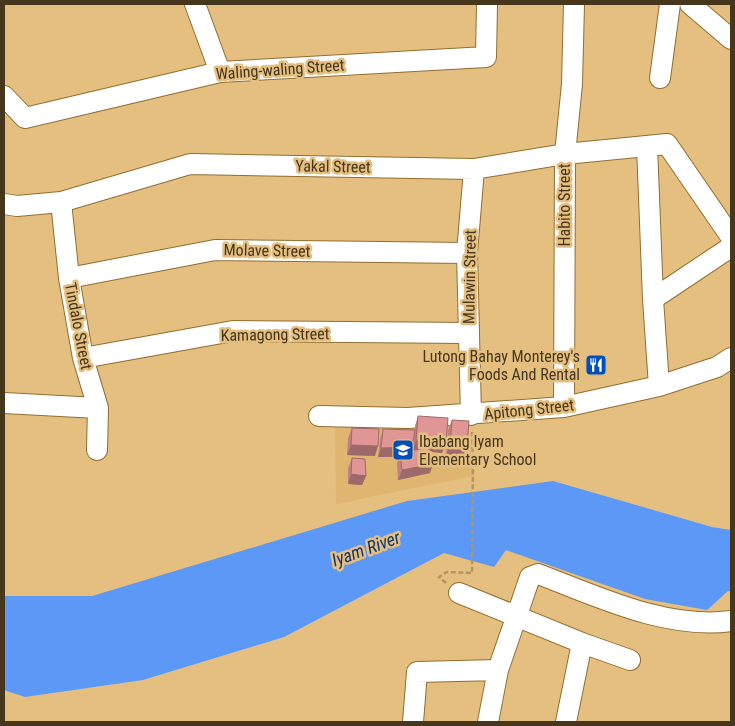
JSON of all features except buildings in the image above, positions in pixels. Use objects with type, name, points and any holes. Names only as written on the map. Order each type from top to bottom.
[{"type":"street","points":[[195,4],[220,72]]},
{"type":"street","name":"Waling-waling Street","points":[[4,96],[25,118],[220,72],[486,57],[487,4]]},
{"type":"street","name":"Habito Street","points":[[564,407],[565,154],[572,84],[574,4]]},
{"type":"street","points":[[660,78],[670,4]]},
{"type":"street","points":[[690,4],[731,40]]},
{"type":"street","name":"Yakal Street","points":[[4,204],[17,206],[61,202],[190,164],[474,169],[565,154],[667,144],[731,237]]},
{"type":"street","points":[[647,146],[653,299],[659,386]]},
{"type":"street","name":"Mulawin Street","points":[[471,415],[467,253],[474,169]]},
{"type":"street","name":"Tindalo Street","points":[[61,202],[69,278],[83,358],[98,408],[97,450]]},
{"type":"street","points":[[653,299],[731,247]]},
{"type":"street","name":"Molave Street","points":[[69,278],[215,250],[467,253]]},
{"type":"street","name":"Kamagong Street","points":[[83,358],[232,332],[469,333]]},
{"type":"street","name":"Apitong Street","points":[[319,416],[408,418],[564,407],[659,386],[717,367],[731,358]]},
{"type":"street","points":[[4,403],[98,408]]},
{"type":"street","points":[[488,722],[498,670],[530,578],[538,574],[644,613],[683,621],[721,623],[731,621]]},
{"type":"street","points":[[459,593],[582,643],[630,660]]},
{"type":"street","points":[[566,722],[582,643]]},
{"type":"street","points":[[413,722],[417,672],[498,670]]},
{"type":"path","points":[[471,415],[474,464],[472,573]]},
{"type":"shaded area","name":"Ibabang Iyam Elementary School","points":[[468,421],[473,476],[336,504],[335,425]]},
{"type":"water","name":"Iyam River","points":[[553,481],[712,527],[731,530],[731,591],[728,591],[707,610],[645,599],[506,550],[494,567],[444,553],[284,637],[143,680],[25,697],[4,690],[4,596],[92,596],[407,501]]},
{"type":"place","name":"Lutong Bahay Monterey's Foods And Rental","points":[[596,365]]},
{"type":"place","name":"Ibabang Iyam Elementary School","points":[[403,450]]}]
